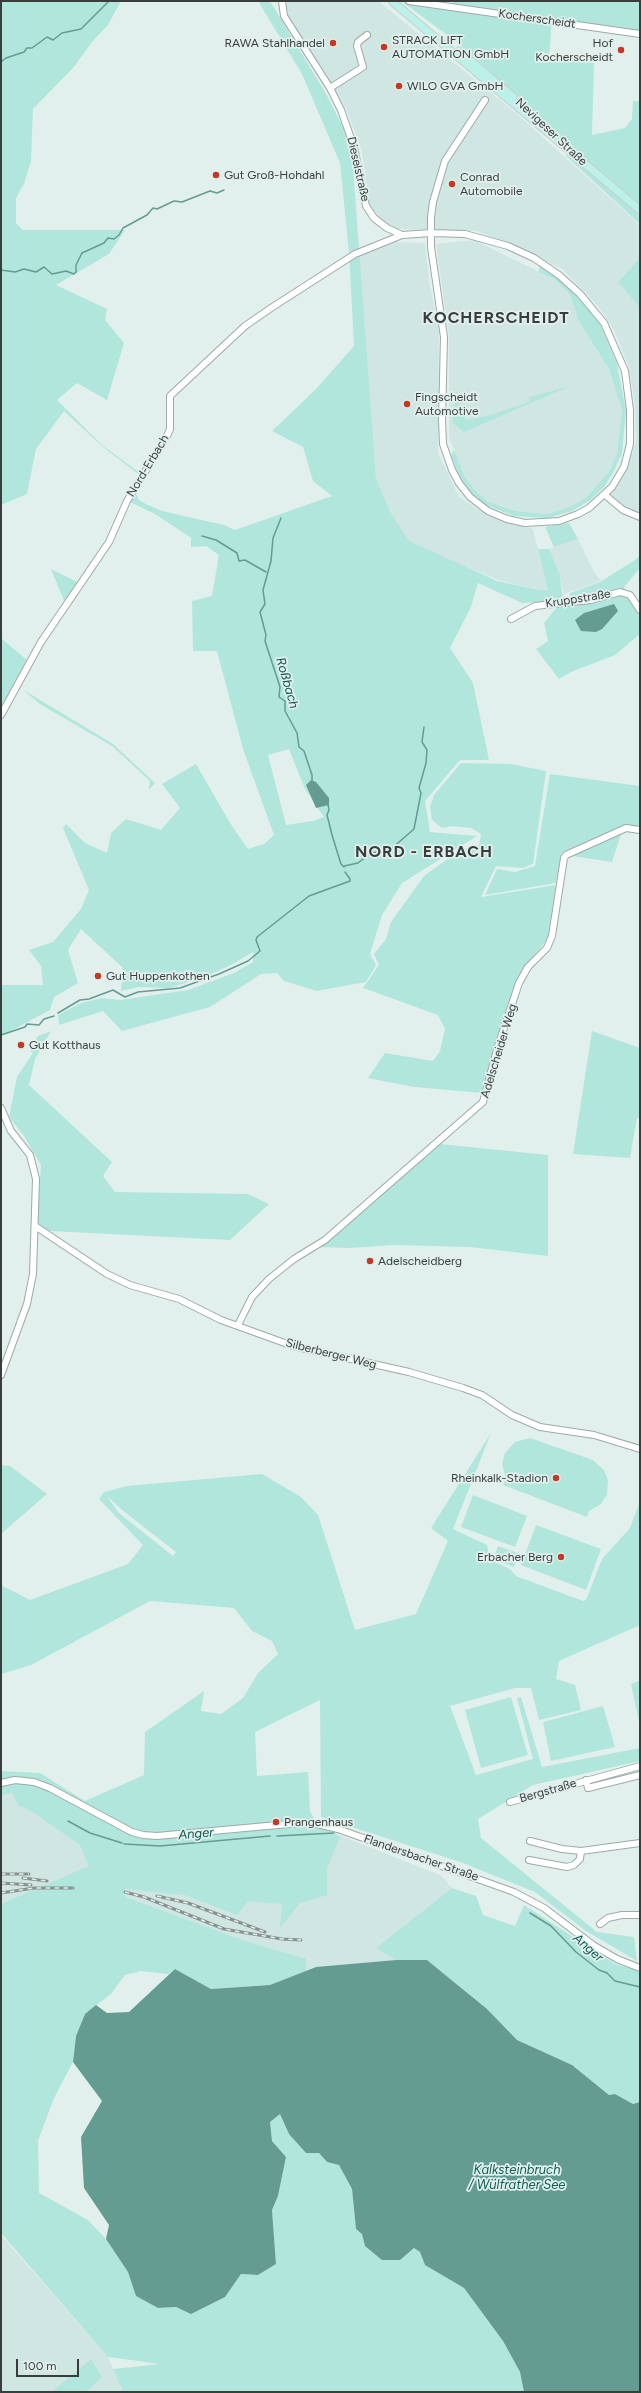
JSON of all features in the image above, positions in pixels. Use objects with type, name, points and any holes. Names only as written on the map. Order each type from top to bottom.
[{"type":"main road","name":"Nevigeser Straße","points":[[393,1],[409,11],[467,57],[596,173],[640,210]]},
{"type":"street","name":"Dieselstraße","points":[[281,1],[284,16],[330,88],[341,110],[354,147],[366,206],[380,224],[402,235],[431,234],[474,235],[508,246],[534,258],[571,285],[594,309],[604,323],[625,371],[632,431],[624,467],[612,487],[589,508],[568,518],[540,523],[525,523],[507,519],[488,511],[470,497],[459,483],[446,456],[442,436],[444,329],[433,265],[431,234],[433,202],[440,173],[456,142],[485,100]]},
{"type":"street","name":"Kocherscheidt","points":[[409,1],[640,34]]},
{"type":"street","points":[[330,88],[363,67],[357,46],[358,42],[367,35]]},
{"type":"street","name":"Nord-Erbach","points":[[1,715],[41,642],[108,542],[130,495],[167,436],[170,429],[170,396],[239,331],[264,312],[355,254],[402,235]]},
{"type":"street","points":[[605,495],[623,510],[640,517]]},
{"type":"street","name":"Kruppstraße","points":[[511,619],[536,606],[591,600],[620,592],[630,595],[640,610]]},
{"type":"street","name":"Adelscheider Weg","points":[[238,1325],[252,1297],[269,1279],[294,1259],[330,1236],[483,1102],[498,1046],[519,982],[528,967],[547,948],[552,936],[564,858],[566,854],[626,828],[640,830]]},
{"type":"street","points":[[1,1108],[8,1126],[26,1148],[33,1162],[36,1179],[33,1274],[26,1304],[1,1375]]},
{"type":"street","name":"Silberberger Weg","points":[[35,1226],[113,1277],[130,1285],[179,1299],[238,1325],[293,1346],[409,1372],[464,1388],[482,1395],[512,1415],[540,1427],[594,1435],[640,1449]]},
{"type":"street","name":"Bergstraße","points":[[510,1802],[640,1766]]},
{"type":"street","name":"Bergstraße","points":[[586,1780],[588,1788],[640,1775]]},
{"type":"street","name":"Flandersbacher Straße","points":[[1,1783],[16,1780],[34,1782],[50,1788],[131,1831],[144,1835],[157,1836],[300,1823],[317,1824],[338,1829],[514,1892],[544,1908],[593,1945],[617,1959],[640,1968]]},
{"type":"street","points":[[530,1841],[562,1849],[581,1851],[640,1843]]},
{"type":"street","points":[[529,1860],[567,1868],[574,1865],[580,1859],[581,1851]]},
{"type":"street","points":[[600,1924],[608,1918],[622,1915],[640,1915]]},
{"type":"shaded area","points":[[1,1],[121,1],[108,25],[92,42],[73,68],[33,109],[31,161],[24,184],[16,198],[16,223],[23,230],[125,230],[109,254],[56,285],[107,309],[105,320],[124,343],[107,400],[77,383],[57,400],[103,446],[143,475],[142,477],[103,447],[64,411],[36,449],[27,494],[1,505]]},
{"type":"shaded area","points":[[258,1],[270,1],[325,92],[344,129],[353,167],[376,479],[391,514],[409,541],[497,581],[533,589],[548,590],[538,549],[549,549],[560,575],[563,600],[522,603],[478,583],[471,607],[450,648],[473,683],[489,760],[460,760],[425,801],[430,832],[477,836],[402,883],[382,915],[370,954],[376,965],[366,982],[317,991],[284,981],[277,973],[261,974],[210,1007],[122,1031],[103,1011],[59,1025],[58,1015],[81,1003],[102,998],[120,1000],[188,990],[234,973],[253,962],[253,952],[231,965],[202,978],[169,988],[139,987],[121,991],[123,968],[81,929],[68,950],[78,983],[54,997],[50,1010],[1,1036],[1,985],[43,985],[41,966],[29,950],[53,942],[81,909],[89,890],[63,828],[66,824],[85,843],[107,853],[111,833],[126,819],[161,830],[180,808],[162,784],[196,764],[230,823],[248,849],[264,844],[274,835],[243,749],[217,651],[193,651],[192,601],[212,596],[219,555],[206,546],[191,547],[191,538],[187,535],[155,514],[128,501],[134,489],[139,500],[162,511],[224,525],[235,530],[332,496],[313,481],[303,447],[272,431],[316,389],[354,346],[349,253],[340,163],[302,74]],"holes":[[[289,749],[305,789],[324,817],[313,821],[286,825],[268,755]]]},
{"type":"shaded area","points":[[286,1],[378,1],[517,114],[640,225],[640,258],[618,282],[640,308],[640,513],[621,506],[610,495],[626,471],[636,442],[635,404],[629,367],[614,330],[598,306],[561,268],[477,231],[393,229],[379,218],[369,203],[362,151],[347,111],[325,72],[284,12]]},
{"type":"shaded area","points":[[401,1],[452,5],[454,1],[640,1],[640,31],[552,18],[549,59],[594,63],[592,135],[625,128],[632,119],[633,101],[640,101],[640,224],[566,156],[572,150],[517,96],[458,43]]},
{"type":"shaded area","points":[[474,240],[554,279],[570,295],[579,322],[609,369],[622,410],[617,453],[610,470],[599,484],[586,498],[570,507],[547,514],[515,511],[489,502],[475,490],[465,477],[449,437],[449,336],[436,244]]},
{"type":"shaded area","points":[[392,242],[425,243],[429,281],[439,331],[438,453],[459,497],[488,516],[533,529],[548,589],[531,589],[499,580],[410,545],[390,516],[376,479],[358,254]]},
{"type":"shaded area","points":[[640,258],[640,308],[618,282]]},
{"type":"shaded area","points":[[539,264],[574,292],[600,324],[617,364],[626,411],[622,453],[613,473],[604,487],[589,501],[572,511],[548,518],[514,516],[486,505],[472,493],[460,478],[451,455],[454,450],[465,477],[475,490],[489,502],[515,511],[547,514],[570,507],[586,498],[610,470],[617,453],[622,410],[609,369],[579,322],[570,295],[554,279],[539,272]]},
{"type":"shaded area","points":[[570,386],[464,432],[453,423],[454,404],[458,400],[466,420],[491,415],[529,402],[530,397]]},
{"type":"shaded area","points":[[569,523],[578,539],[554,547],[545,527]]},
{"type":"shaded area","points":[[578,539],[594,572],[601,581],[564,594],[560,575],[549,549]]},
{"type":"shaded area","points":[[640,555],[640,568],[624,587],[640,618],[640,634],[615,655],[571,672],[559,679],[536,649],[548,641],[544,623],[557,607],[568,606],[570,593],[600,582],[635,560]]},
{"type":"shaded area","points":[[51,569],[79,583],[65,603]]},
{"type":"shaded area","points":[[1,638],[27,660],[1,709]]},
{"type":"shaded area","points":[[22,689],[113,744],[155,783],[149,790],[150,781],[112,746],[40,704]]},
{"type":"shaded area","points":[[461,763],[511,764],[546,771],[533,864],[523,868],[496,866],[481,897],[556,885],[548,938],[522,972],[515,986],[493,1051],[483,1093],[414,1087],[368,1078],[385,1053],[433,1061],[440,1051],[445,1029],[438,1015],[363,988],[379,965],[374,954],[386,939],[391,922],[424,876],[460,850],[479,845],[481,834],[471,828],[452,826],[442,828],[432,820],[430,807],[434,795]]},
{"type":"shaded area","points":[[550,774],[640,786],[640,827],[621,826],[610,833],[562,852],[556,883],[485,895],[497,869],[515,872],[535,866]]},
{"type":"shaded area","points":[[621,834],[612,862],[572,856]]},
{"type":"shaded area","points":[[51,1031],[35,1059],[29,1085],[112,1162],[103,1176],[115,1192],[248,1194],[269,1204],[230,1240],[50,1231],[37,1224],[41,1165],[24,1136],[9,1117],[17,1077],[33,1053],[30,1050],[38,1036]]},
{"type":"shaded area","points":[[592,1031],[640,1048],[640,1118],[637,1118],[630,1158],[573,1154]]},
{"type":"shaded area","points":[[440,1144],[548,1155],[548,1256],[470,1247],[394,1245],[350,1248],[317,1247]]},
{"type":"shaded area","points":[[491,1433],[453,1529],[487,1545],[490,1560],[510,1569],[516,1576],[583,1601],[586,1600],[602,1559],[630,1528],[640,1501],[640,1625],[559,1661],[556,1679],[575,1685],[581,1710],[539,1720],[531,1688],[515,1688],[450,1706],[476,1775],[533,1759],[517,1698],[521,1697],[542,1767],[640,1748],[640,1761],[533,1785],[478,1819],[481,1838],[597,1932],[634,1937],[637,1961],[586,1931],[535,1892],[463,1863],[321,1817],[320,1700],[255,1732],[257,1776],[308,1772],[310,1811],[317,1824],[340,1837],[327,1869],[327,1895],[300,1903],[280,1928],[282,1904],[248,1901],[237,1915],[185,1895],[125,1889],[125,1897],[245,1941],[306,1959],[306,1971],[270,1985],[211,1989],[175,1969],[168,1974],[141,1971],[125,1975],[111,1994],[85,2014],[76,2036],[73,2062],[54,2098],[38,2141],[39,2193],[88,2220],[106,2239],[128,2272],[136,2296],[158,2308],[176,2307],[191,2313],[225,2297],[241,2274],[258,2275],[276,2264],[272,2210],[278,2196],[286,2157],[272,2141],[270,2121],[280,2113],[289,2134],[319,2153],[327,2162],[339,2165],[352,2189],[356,2229],[362,2234],[365,2246],[400,2259],[414,2248],[420,2252],[425,2265],[464,2288],[503,2341],[520,2372],[524,2392],[123,2392],[113,2369],[160,2364],[108,2357],[1,2233],[1,1904],[89,1866],[80,1845],[33,1812],[18,1805],[12,1793],[1,1795],[1,1771],[40,1773],[85,1801],[144,1775],[145,1732],[204,1691],[201,1711],[221,1714],[243,1698],[258,1673],[278,1654],[272,1641],[252,1631],[234,1608],[150,1601],[31,1665],[1,1674],[1,1585],[30,1600],[128,1564],[143,1545],[99,1499],[104,1492],[127,1486],[262,1474],[301,1497],[318,1515],[355,1630],[416,1614],[448,1541],[431,1528]],"holes":[[[106,1495],[122,1510],[176,1552],[173,1556],[119,1513]]]},
{"type":"shaded area","name":"Rheinkalk-Stadion","points":[[530,1438],[593,1460],[604,1470],[608,1480],[607,1494],[601,1504],[589,1511],[587,1517],[503,1485],[506,1479],[502,1464],[505,1453],[515,1442]]},
{"type":"shaded area","points":[[1,1465],[10,1466],[47,1494],[1,1534]]},
{"type":"shaded area","name":"Erbacher Berg","points":[[473,1495],[527,1516],[515,1547],[461,1527]]},
{"type":"shaded area","name":"Erbacher Berg","points":[[536,1525],[601,1549],[586,1590],[521,1565]]},
{"type":"shaded area","points":[[498,1546],[518,1553],[514,1567],[493,1559]]},
{"type":"shaded area","points":[[639,1681],[640,1683],[640,1726],[631,1684]]},
{"type":"shaded area","points":[[511,1697],[528,1755],[481,1768],[465,1710]]},
{"type":"shaded area","points":[[603,1706],[615,1747],[551,1761],[543,1722]]},
{"type":"shaded area","points":[[16,1789],[45,1799],[319,1827],[442,1876],[452,1888],[377,1948],[396,1960],[316,1967],[270,1985],[154,1956],[1,1992],[1,1794]]},
{"type":"shaded area","points":[[452,1888],[476,1896],[483,1915],[515,1926],[524,1905],[615,1964],[640,1971],[640,2102],[633,2104],[615,2094],[609,2095],[572,2065],[517,2040],[487,2009],[427,1960],[396,1960],[376,1948]]},
{"type":"shaded area","points":[[1,2235],[108,2357],[123,2392],[1,2392]]},
{"type":"shaded area","points":[[91,2359],[102,2377],[96,2383],[85,2392],[52,2392]]},
{"type":"water","points":[[614,604],[618,611],[602,629],[596,632],[581,631],[575,620],[584,613]]},
{"type":"water","points":[[311,780],[316,782],[329,798],[329,805],[316,808],[306,785]]},
{"type":"water","name":"Kalksteinbruch / Wülfrather See","points":[[396,1960],[427,1960],[487,2009],[517,2040],[572,2065],[609,2095],[615,2094],[633,2104],[640,2102],[640,2392],[524,2392],[520,2372],[503,2341],[464,2288],[425,2265],[420,2252],[414,2248],[400,2260],[382,2260],[365,2246],[362,2234],[356,2229],[352,2189],[339,2165],[327,2162],[319,2153],[306,2153],[289,2134],[280,2114],[270,2122],[272,2141],[286,2157],[278,2196],[272,2210],[276,2264],[258,2275],[241,2274],[225,2297],[191,2314],[176,2307],[158,2308],[136,2296],[128,2272],[106,2239],[109,2225],[84,2188],[81,2137],[102,2101],[73,2062],[76,2036],[85,2014],[96,2005],[107,2013],[129,2012],[175,1969],[211,1989],[270,1985],[316,1967]]},
{"type":"waterway","points":[[1,62],[6,58],[24,52],[27,48],[32,48],[47,37],[53,40],[62,33],[81,29],[109,1]]},
{"type":"waterway","points":[[1,270],[15,272],[24,269],[36,272],[44,267],[52,274],[66,271],[74,274],[76,272],[76,265],[82,253],[104,243],[108,238],[114,239],[119,235],[123,228],[147,215],[153,208],[157,209],[174,201],[182,202],[210,191],[217,193],[224,190]]},
{"type":"waterway","name":"Roßbach","points":[[281,518],[273,538],[271,561],[263,590],[265,604],[260,612],[266,635],[265,641],[280,687],[279,697],[285,701],[285,711],[297,733],[299,747],[304,751],[312,775],[312,781]]},
{"type":"waterway","points":[[202,536],[216,540],[237,553],[239,561],[245,560],[266,572]]},
{"type":"waterway","points":[[391,849],[414,829],[421,793],[419,788],[426,763],[427,750],[422,742],[424,727]]},
{"type":"waterway","name":"Roßbach","points":[[328,804],[329,810],[327,815],[332,835],[341,864],[344,867]]},
{"type":"waterway","points":[[344,866],[358,863],[371,853],[378,852]]},
{"type":"waterway","name":"Roßbach","points":[[58,1013],[80,1000],[89,999],[113,990],[125,997],[138,992],[180,988],[219,974],[248,961],[260,951],[256,940],[257,937],[309,896],[350,881],[345,872]]},
{"type":"waterway","name":"Roßbach","points":[[1,1035],[25,1027],[27,1024],[39,1025],[44,1019],[54,1016]]},
{"type":"waterway","name":"Anger","points":[[68,1821],[90,1833],[122,1843]]},
{"type":"waterway","name":"Anger","points":[[277,1836],[334,1833]]},
{"type":"waterway","name":"Anger","points":[[124,1844],[160,1846],[270,1836]]},
{"type":"waterway","name":"Anger","points":[[530,1913],[551,1926],[576,1952],[599,1970],[607,1973],[615,1981],[640,1987]]},
{"type":"railway","points":[[1,1874],[29,1874]]},
{"type":"railway","points":[[23,1878],[47,1881]]},
{"type":"railway","points":[[1,1883],[31,1885]]},
{"type":"railway","points":[[1,1893],[34,1888],[73,1888]]},
{"type":"railway","points":[[125,1892],[144,1897],[224,1929],[282,1939],[301,1940]]},
{"type":"railway","points":[[157,1896],[188,1903],[265,1932]]},
{"type":"place","name":"RAWA Stahlhandel","points":[[333,43]]},
{"type":"place","name":"STRACK LIFT AUTOMATION GmbH","points":[[384,47]]},
{"type":"place","name":"Hof Kocherscheidt","points":[[621,50]]},
{"type":"place","name":"WILO GVA GmbH","points":[[399,86]]},
{"type":"place","name":"Gut Groß-Hohdahl","points":[[216,175]]},
{"type":"place","name":"Conrad Automobile","points":[[452,184]]},
{"type":"place","name":"Fingscheidt Automotive","points":[[407,404]]},
{"type":"place","name":"Gut Huppenkothen","points":[[98,976]]},
{"type":"place","name":"Gut Kotthaus","points":[[21,1045]]},
{"type":"place","name":"Adelscheidberg","points":[[370,1261]]},
{"type":"place","name":"Rheinkalk-Stadion","points":[[556,1478]]},
{"type":"place","name":"Erbacher Berg","points":[[561,1557]]},
{"type":"place","name":"Prangenhaus","points":[[276,1822]]},
{"type":"district","name":"KOCHERSCHEIDT","points":[[496,318]]},
{"type":"district","name":"NORD - ERBACH","points":[[424,852]]}]
